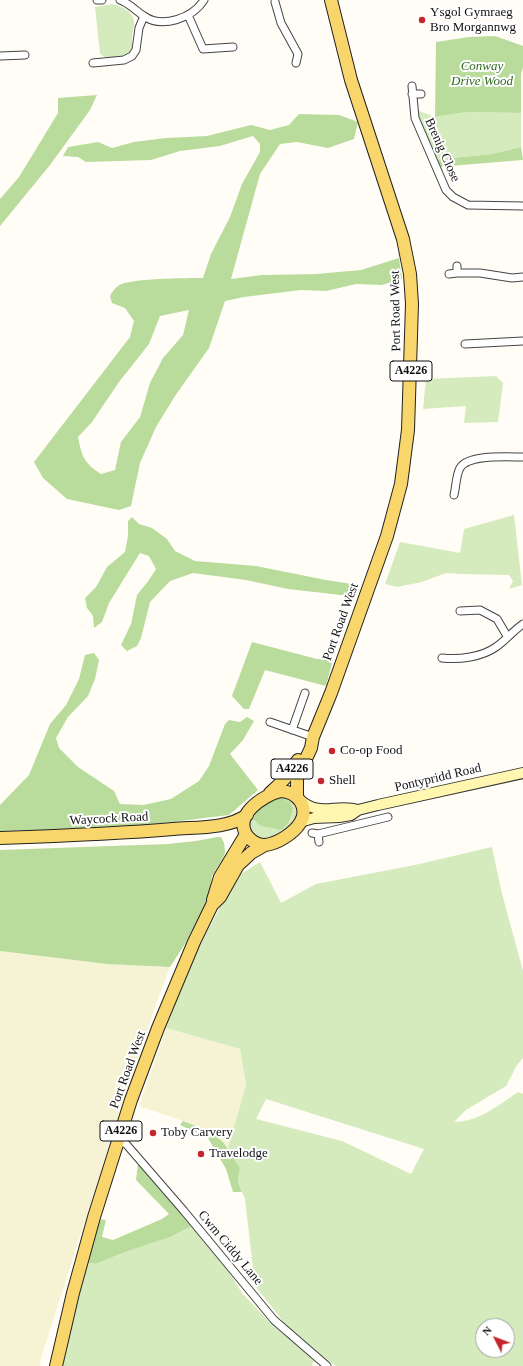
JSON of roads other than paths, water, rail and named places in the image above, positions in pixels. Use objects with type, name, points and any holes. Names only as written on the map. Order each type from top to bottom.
[{"type":"main road","name":"Port Road West","points":[[298,798],[297,778],[311,748],[313,738],[331,693],[387,536],[397,503],[404,471],[407,443],[412,326],[412,291],[406,248],[351,80],[331,0]]},
{"type":"main road","name":"Port Road West","points":[[266,797],[290,774],[306,746],[313,738]]},
{"type":"main road","name":"Pontypridd Road","points":[[300,822],[314,818],[351,815],[358,810],[378,805],[523,773]]},
{"type":"main road","points":[[281,791],[289,792],[298,798],[303,807],[303,814],[300,822],[291,832],[271,844],[265,845],[254,842],[245,833],[244,826],[247,815],[255,804],[266,797],[281,791]]},
{"type":"main road","name":"Pontypridd Road","points":[[298,798],[310,807],[318,809],[350,807],[358,810]]},
{"type":"main road","name":"Waycock Road","points":[[0,838],[132,833],[220,825],[237,821],[247,815]]},
{"type":"main road","name":"Waycock Road","points":[[220,825],[245,833]]},
{"type":"main road","name":"Port Road West","points":[[56,1366],[73,1293],[94,1217],[118,1140],[158,1028],[194,942],[212,905],[217,884],[245,833]]},
{"type":"main road","name":"Port Road West","points":[[212,905],[220,897],[235,870],[243,860],[251,853],[265,845]]},
{"type":"street","points":[[97,0],[102,0]]},
{"type":"street","points":[[120,0],[144,16],[154,20],[165,21],[188,15],[201,5],[204,0]]},
{"type":"street","points":[[274,1],[281,23],[298,54],[296,63]]},
{"type":"street","points":[[188,15],[203,49],[233,47]]},
{"type":"street","points":[[93,63],[124,60],[132,56],[136,50],[138,28],[144,16]]},
{"type":"street","points":[[0,56],[25,55]]},
{"type":"street","name":"Brenig Close","points":[[412,86],[415,118],[446,190],[453,197],[468,205],[523,206]]},
{"type":"street","points":[[412,94],[421,94]]},
{"type":"street","points":[[454,271],[512,278],[523,277]]},
{"type":"street","points":[[464,344],[523,341]]},
{"type":"street","points":[[454,495],[460,468],[465,462],[484,458],[523,457]]},
{"type":"street","points":[[460,611],[480,610],[497,619],[507,636]]},
{"type":"street","points":[[442,658],[456,660],[481,654],[496,647],[507,636],[523,624]]},
{"type":"street","points":[[292,730],[305,693]]},
{"type":"street","points":[[270,722],[313,738]]},
{"type":"street","points":[[319,842],[315,834],[385,818],[378,805]]},
{"type":"street","name":"Cwm Ciddy Lane","points":[[118,1140],[126,1144],[166,1190],[274,1320],[327,1366]]},
{"type":"place","name":"Ysgol Gymraeg Bro Morgannwg","points":[[422,20]]},
{"type":"place","name":"Co-op Food","points":[[332,751]]},
{"type":"place","name":"Shell","points":[[321,781]]},
{"type":"place","name":"Toby Carvery","points":[[153,1133]]},
{"type":"place","name":"Travelodge","points":[[201,1154]]},
{"type":"park label","name":"Conway Drive Wood","points":[[482,74]]}]
